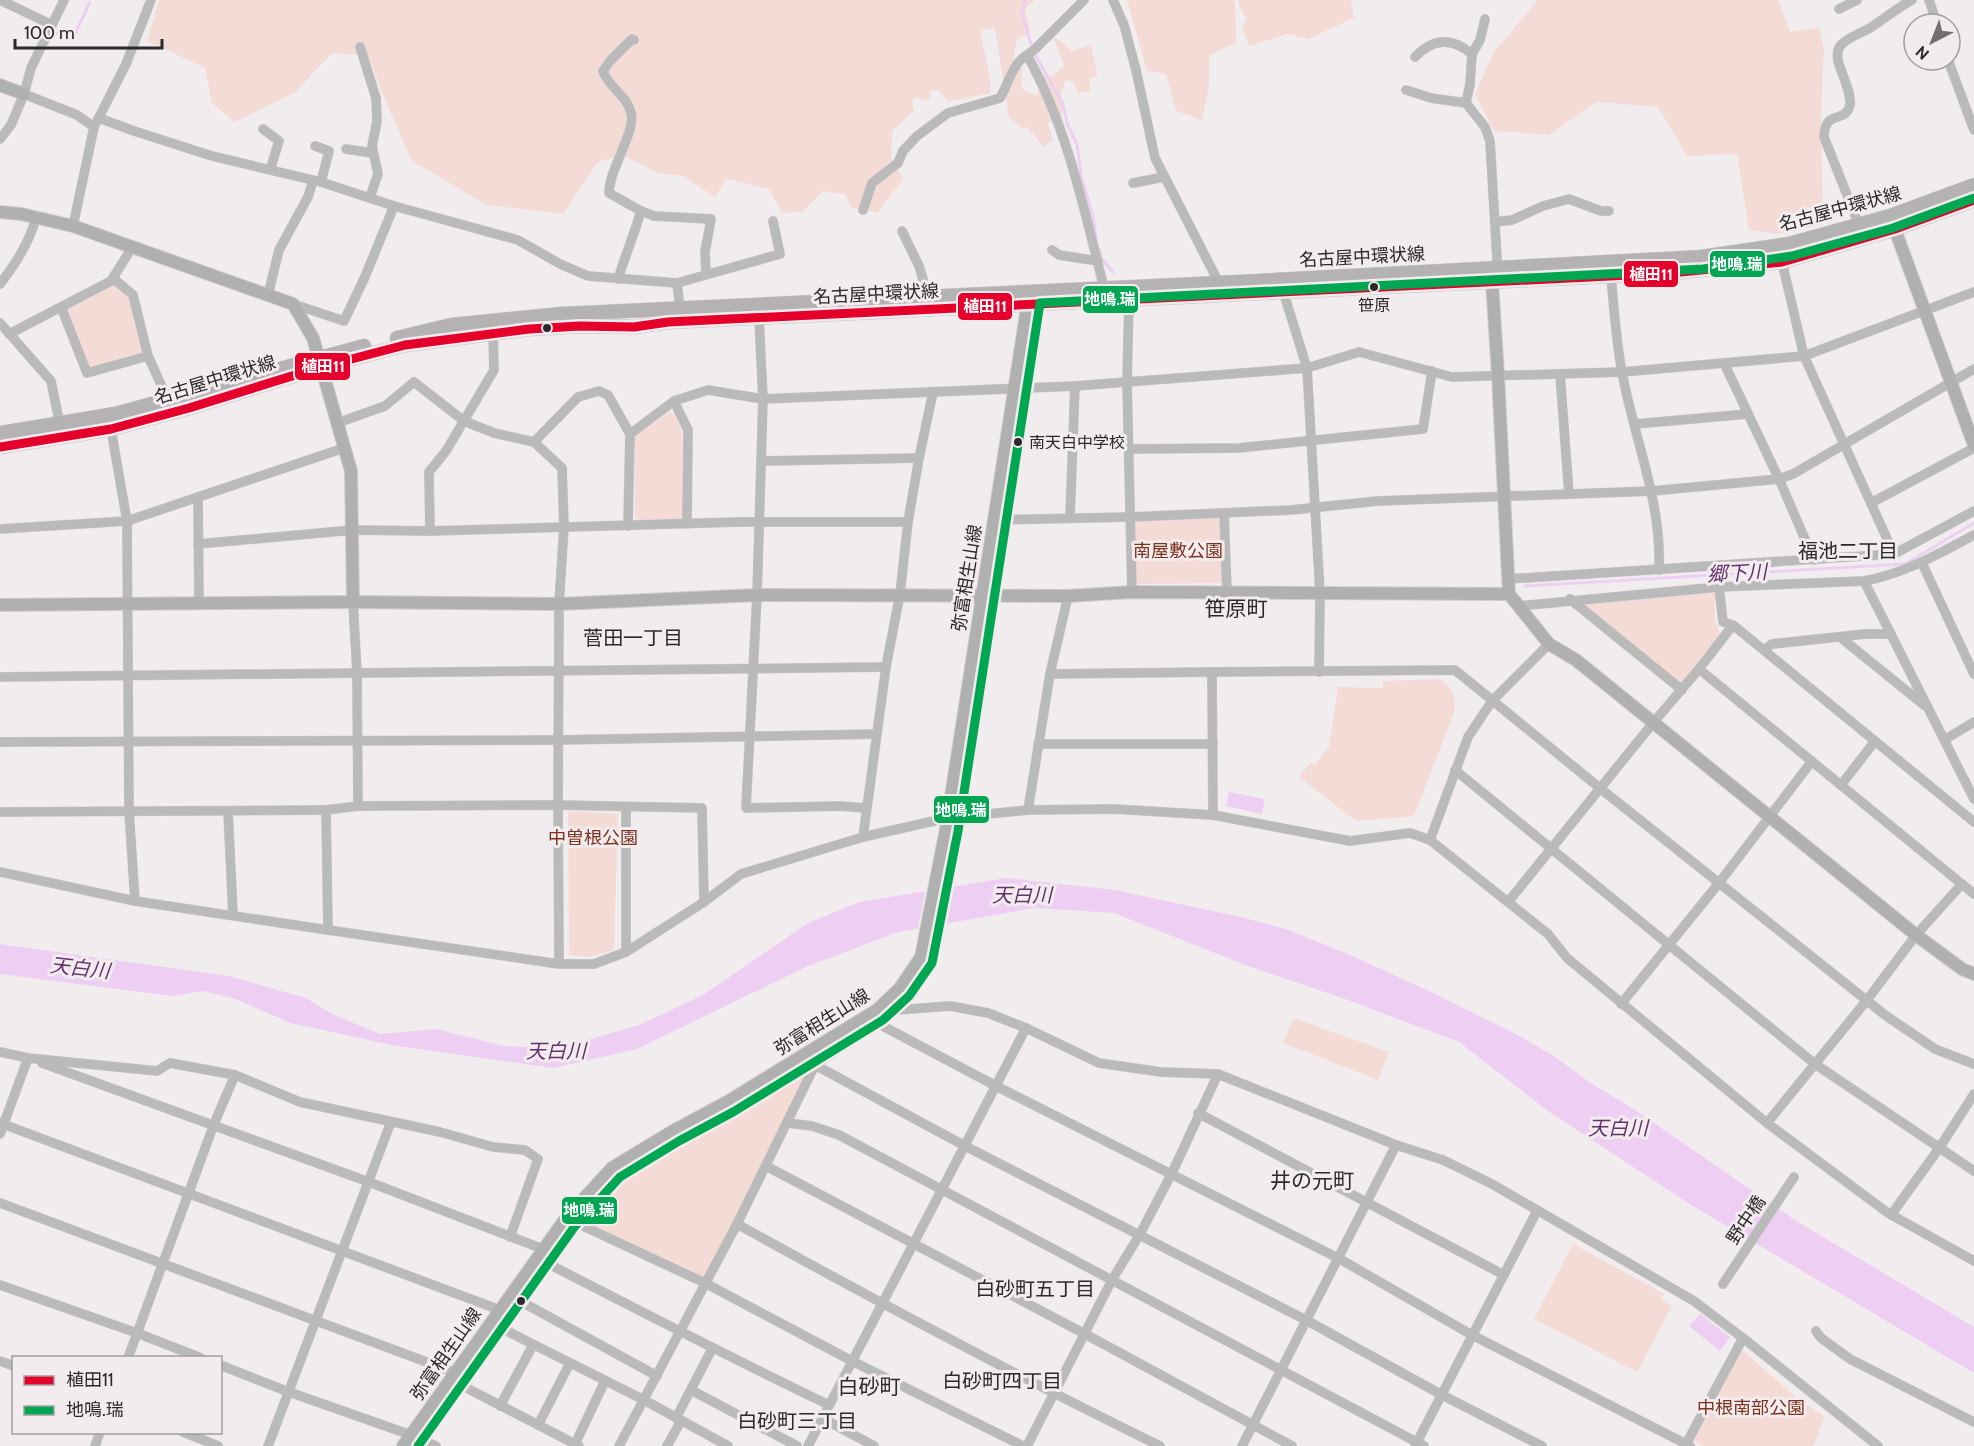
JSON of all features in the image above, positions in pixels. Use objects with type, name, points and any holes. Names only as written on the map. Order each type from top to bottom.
[{"type":"main road","name":"名古屋中環状線","points":[[0,447],[111,429],[189,408],[320,362],[405,345],[493,333],[580,326],[634,327],[668,322],[759,319],[1028,298],[1104,288],[1701,258],[1789,244],[1859,225],[1893,222],[1974,185]]},
{"type":"main road","name":"名古屋中環状線","points":[[0,433],[60,425],[115,414],[320,362],[451,325],[561,314],[928,296],[1129,299],[1670,273],[1782,262],[1893,222],[1974,200]]},
{"type":"street","points":[[0,0],[52,25]]},
{"type":"street","points":[[0,139],[11,125],[24,94],[31,68],[64,0]]},
{"type":"street","points":[[73,226],[94,127],[126,64],[151,0]]},
{"type":"street","points":[[863,210],[873,183],[898,163],[903,151],[916,136],[948,113],[1000,98],[1008,85],[1016,63],[1084,0]]},
{"type":"street","points":[[1113,0],[1124,25],[1136,70],[1149,139],[1164,177],[1219,283]]},
{"type":"street","points":[[1839,9],[1857,0]]},
{"type":"street","points":[[1859,225],[1824,137],[1824,126],[1829,119],[1843,115],[1849,108],[1851,100],[1837,51],[1843,43],[1912,0]]},
{"type":"street","points":[[1466,103],[1472,54],[1480,40],[1485,19]]},
{"type":"street","points":[[634,40],[632,39],[603,71],[606,80],[626,102],[631,112],[632,122],[618,158],[609,193],[654,216],[711,219],[705,252],[706,274]]},
{"type":"street","points":[[1415,57],[1424,48],[1452,41],[1472,54]]},
{"type":"street","points":[[360,47],[376,98],[372,153],[378,174],[370,197]]},
{"type":"street","points":[[1027,55],[1043,84],[1054,111],[1104,288]]},
{"type":"street","points":[[1952,72],[1974,130]]},
{"type":"street","points":[[0,85],[77,115],[94,127]]},
{"type":"street","points":[[1406,90],[1431,98],[1466,103],[1485,127],[1490,141],[1497,267],[1492,282],[1509,594],[1549,644],[1576,660],[1916,935],[1962,969],[1974,974]]},
{"type":"street","points":[[99,118],[212,156],[317,182],[518,240],[560,264],[588,276],[677,283],[780,254],[773,220]]},
{"type":"street","points":[[263,129],[279,141],[270,171]]},
{"type":"street","points":[[268,295],[279,250],[317,182],[329,151],[315,146]]},
{"type":"street","points":[[346,149],[372,153]]},
{"type":"street","points":[[1133,183],[1164,177]]},
{"type":"street","points":[[1495,222],[1512,220],[1543,206],[1569,199],[1601,211],[1609,211]]},
{"type":"street","points":[[0,212],[73,226],[344,321],[394,206]]},
{"type":"street","points":[[618,279],[626,249],[632,243],[641,211]]},
{"type":"street","points":[[0,284],[15,265],[31,237],[36,218]]},
{"type":"street","points":[[1870,503],[1974,447],[1893,222]]},
{"type":"street","points":[[902,231],[919,266],[928,296]]},
{"type":"street","points":[[9,334],[111,281],[134,246]]},
{"type":"street","points":[[1052,250],[1059,255],[1098,261]]},
{"type":"street","points":[[1782,262],[1804,356],[1894,554]]},
{"type":"street","points":[[1611,276],[1622,372],[1652,490],[1660,556],[1659,570]]},
{"type":"street","points":[[113,278],[133,296],[148,356],[168,400]]},
{"type":"street","points":[[677,283],[680,309]]},
{"type":"street","points":[[1283,291],[1307,368],[1320,592],[1319,672]]},
{"type":"street","points":[[630,434],[674,402],[708,390],[721,390],[763,399],[1014,390],[1307,368],[1359,352],[1452,377],[1622,372],[1804,356],[1974,292]]},
{"type":"street","name":"弥富相生山線","points":[[403,1446],[566,1218],[612,1168],[727,1102],[877,1010],[900,988],[921,957],[947,824],[1028,298]]},
{"type":"street","points":[[1129,299],[1127,382],[1132,592]]},
{"type":"street","points":[[293,304],[313,338],[351,471],[358,806]]},
{"type":"street","points":[[61,307],[87,372],[148,356]]},
{"type":"street","points":[[759,319],[763,399],[762,461],[746,808],[839,806],[866,808]]},
{"type":"street","points":[[0,323],[51,381],[60,425]]},
{"type":"street","points":[[430,531],[429,472],[446,451],[494,370],[493,333]]},
{"type":"street","points":[[1724,363],[1779,479],[1814,560]]},
{"type":"street","points":[[995,520],[1224,513],[1378,501],[1652,490],[1779,479],[1793,474],[1974,369]]},
{"type":"street","points":[[1129,449],[1239,448],[1423,429],[1432,371]]},
{"type":"street","points":[[1560,374],[1569,494]]},
{"type":"street","points":[[337,423],[385,406],[414,382],[464,421],[494,433],[534,442],[562,468],[564,527],[559,604],[559,964]]},
{"type":"street","points":[[1070,517],[1076,386]]},
{"type":"street","points":[[534,442],[578,398],[599,391],[608,395],[630,434],[627,482],[628,525]]},
{"type":"street","points":[[862,837],[886,667],[900,594],[908,522],[933,392]]},
{"type":"street","points":[[674,402],[688,430],[687,524]]},
{"type":"street","points":[[1635,424],[1748,414]]},
{"type":"street","points":[[111,429],[127,521],[129,811],[135,901]]},
{"type":"street","points":[[0,529],[127,521],[344,448]]},
{"type":"street","points":[[762,461],[919,458]]},
{"type":"street","points":[[198,497],[199,604]]},
{"type":"street","points":[[1508,579],[1894,554],[1974,511]]},
{"type":"street","points":[[1224,513],[1227,592]]},
{"type":"street","points":[[198,544],[353,530],[430,531],[759,522],[908,522]]},
{"type":"street","points":[[1518,606],[1570,599],[1719,586],[1864,581],[1886,577],[1922,563],[1974,534]]},
{"type":"street","points":[[1922,563],[1974,674]]},
{"type":"street","points":[[1864,581],[1974,799]]},
{"type":"street","points":[[1719,586],[1723,622],[1733,625],[1974,822]]},
{"type":"street","points":[[0,605],[353,602],[559,604],[757,595],[1068,596],[1132,592],[1509,594]]},
{"type":"street","points":[[1028,810],[1050,674],[1068,596]]},
{"type":"street","points":[[1570,599],[1682,690]]},
{"type":"street","points":[[1508,902],[1733,625]]},
{"type":"street","points":[[1764,650],[1772,644],[1891,634]]},
{"type":"street","points":[[1840,637],[1928,708]]},
{"type":"street","points":[[1430,840],[1468,737],[1492,701],[1549,644]]},
{"type":"street","points":[[0,676],[886,667]]},
{"type":"street","points":[[1699,669],[1974,894]]},
{"type":"street","points":[[1050,674],[1455,670],[1885,1015],[1935,1049],[1974,1064]]},
{"type":"street","points":[[1212,672],[1213,815]]},
{"type":"street","points":[[1944,740],[1974,722]]},
{"type":"street","points":[[0,742],[358,742],[877,734]]},
{"type":"street","points":[[1841,785],[1875,741]]},
{"type":"street","points":[[1038,744],[1214,744]]},
{"type":"street","points":[[1621,1004],[1719,883],[1812,761]]},
{"type":"street","points":[[1455,770],[1815,1064],[1974,1170]]},
{"type":"street","points":[[0,812],[326,810],[358,806],[558,805],[702,808],[704,902]]},
{"type":"street","points":[[626,808],[626,952]]},
{"type":"street","points":[[0,873],[135,901],[559,964],[594,964],[626,952],[704,902],[741,874],[862,837],[1028,810],[1114,809],[1213,815],[1350,841],[1410,833],[1430,840],[1548,934],[1567,958],[1767,1123],[1891,1215],[1974,1261]]},
{"type":"street","points":[[326,810],[328,930]]},
{"type":"street","points":[[228,811],[233,915]]},
{"type":"street","points":[[1767,1123],[1867,1000],[1916,935],[1962,884]]},
{"type":"street","points":[[620,1446],[737,1224],[815,1065],[897,1010],[951,1006],[988,1013],[1026,1028],[1099,1063],[1161,1072],[1218,1074],[1396,1145],[1443,1160],[1492,1184],[1694,1301],[1878,1446]]},
{"type":"street","points":[[877,1023],[996,1086],[1338,1258],[1472,1335],[1687,1445],[1743,1338]]},
{"type":"street","points":[[808,1446],[1026,1028]]},
{"type":"street","points":[[0,1052],[28,1058],[157,1071],[170,1063],[235,1075],[300,1102],[440,1132],[493,1147],[525,1150],[538,1159],[510,1237]]},
{"type":"street","points":[[28,1058],[214,1124],[510,1237],[712,1349],[829,1405]]},
{"type":"street","points":[[28,1058],[1,1127],[500,1310]]},
{"type":"street","points":[[815,1065],[965,1146],[1306,1320],[1442,1395],[1542,1446]]},
{"type":"street","points":[[566,1218],[705,1283],[852,1361],[1025,1446],[1172,1173],[1218,1074]]},
{"type":"street","points":[[129,1356],[214,1124],[235,1075]]},
{"type":"street","points":[[1891,1215],[1940,1147],[1974,1094]]},
{"type":"street","points":[[1198,1113],[1504,1275]]},
{"type":"street","points":[[268,1446],[391,1122]]},
{"type":"street","points":[[788,1123],[812,1126],[839,1135],[1419,1445],[1472,1335],[1537,1211]]},
{"type":"street","points":[[1242,1446],[1396,1145]]},
{"type":"street","points":[[766,1166],[1292,1446]]},
{"type":"street","name":"野中橋","points":[[1725,1282],[1793,1179]]},
{"type":"street","points":[[0,1203],[315,1321],[453,1377],[500,1406],[577,1445],[605,1381]]},
{"type":"street","points":[[737,1224],[882,1304],[1054,1394],[1160,1446]]},
{"type":"street","points":[[0,1285],[137,1332],[196,1356]]},
{"type":"street","points":[[511,1296],[657,1376]]},
{"type":"street","points":[[491,1323],[644,1400],[713,1442],[728,1446]]},
{"type":"street","points":[[1816,1331],[1821,1338],[1850,1359],[1974,1422]]},
{"type":"street","points":[[500,1406],[533,1345]]},
{"type":"street","points":[[667,1446],[712,1349]]},
{"type":"street","points":[[538,1425],[570,1363]]},
{"type":"street","points":[[222,1366],[436,1446]]},
{"type":"street","points":[[691,1390],[796,1446]]},
{"type":"street","points":[[822,1418],[874,1446]]},
{"type":"street","points":[[188,1434],[218,1446]]},
{"type":"green space","points":[[159,0],[1035,0],[1025,8],[1030,32],[1017,39],[1013,60],[1022,69],[1021,88],[1037,96],[1042,74],[1053,76],[1064,65],[1053,36],[1072,51],[1091,45],[1097,75],[1089,79],[1090,91],[1078,93],[1074,82],[1066,80],[1061,92],[1062,116],[1048,123],[1053,140],[1044,147],[1027,127],[1022,128],[1009,118],[995,28],[980,30],[991,93],[948,102],[938,90],[931,91],[929,101],[914,97],[912,104],[914,111],[892,131],[891,158],[903,179],[878,213],[851,207],[845,194],[823,191],[803,212],[782,213],[769,189],[726,179],[715,197],[683,176],[659,173],[622,155],[598,162],[563,214],[487,205],[412,161],[371,63],[359,55],[332,53],[295,92],[234,122],[212,103],[205,68],[147,41]]},
{"type":"green space","points":[[1127,0],[1235,0],[1236,42],[1209,56],[1209,85],[1202,120],[1176,111],[1166,74],[1147,71]]},
{"type":"green space","points":[[1238,0],[1351,0],[1354,18],[1308,39],[1288,34],[1249,46],[1242,26],[1247,19]]},
{"type":"green space","points":[[1538,0],[1778,0],[1790,32],[1819,28],[1824,49],[1821,113],[1823,225],[1777,234],[1749,230],[1737,154],[1687,156],[1658,107],[1596,102],[1549,135],[1494,131],[1475,94],[1494,52]]},
{"type":"green space","points":[[116,284],[129,298],[145,351],[141,356],[91,369],[87,367],[66,313],[67,307]]},
{"type":"green space","points":[[670,412],[676,415],[682,433],[683,517],[679,521],[638,521],[635,517],[635,436]]},
{"type":"green space","name":"南屋敷公園","points":[[1217,517],[1220,520],[1224,579],[1220,583],[1138,584],[1135,580],[1134,524],[1138,521]]},
{"type":"green space","points":[[1715,591],[1715,619],[1720,634],[1681,684],[1581,603]]},
{"type":"green space","points":[[1438,679],[1450,687],[1455,710],[1414,816],[1356,821],[1299,777],[1311,762],[1315,765],[1329,747],[1338,687],[1383,688],[1383,681]]},
{"type":"green space","name":"中曽根公園","points":[[568,811],[618,814],[614,950],[592,957],[569,955]]},
{"type":"green space","points":[[1293,1018],[1389,1052],[1378,1080],[1283,1043]]},
{"type":"green space","points":[[814,1061],[787,1119],[704,1280],[572,1217],[614,1171]]},
{"type":"green space","points":[[1573,1244],[1664,1294],[1661,1300],[1672,1306],[1637,1372],[1534,1319]]},
{"type":"green space","name":"中根南部公園","points":[[1739,1347],[1791,1393],[1825,1417],[1813,1446],[1703,1446],[1692,1440]]},
{"type":"water","points":[[1229,792],[1265,799],[1262,814],[1226,806]]},
{"type":"water","name":"天白川","points":[[1006,878],[1115,890],[1241,917],[1289,930],[1348,954],[1514,1033],[1554,1056],[1589,1082],[1632,1108],[1798,1222],[1974,1327],[1974,1373],[1688,1203],[1548,1111],[1459,1042],[1345,999],[1245,965],[1114,913],[1035,908],[898,932],[806,967],[637,1049],[553,1068],[391,1045],[291,1023],[235,999],[204,991],[172,996],[0,974],[0,944],[229,976],[306,998],[332,1014],[380,1034],[436,1029],[504,1046],[560,1048],[639,1025],[703,995],[808,923],[859,902]]},
{"type":"water","points":[[1700,1314],[1730,1337],[1720,1351],[1689,1326]]},
{"type":"pier","points":[[949,884],[942,927],[917,932],[926,888]]},
{"type":"waterway","points":[[1025,0],[1022,15],[1032,47]]},
{"type":"waterway","points":[[55,33],[74,36],[90,2]]},
{"type":"waterway","points":[[1036,56],[1062,102],[1068,126],[1077,144],[1081,175],[1093,217],[1097,243]]},
{"type":"waterway","points":[[1099,250],[1102,259],[1113,272]]},
{"type":"waterway","name":"郷下川","points":[[1525,586],[1905,564],[1974,523]]},
{"type":"transit line","name":"地鳴.瑞","points":[[418,1446],[575,1226],[620,1177],[733,1112],[883,1020],[909,996],[932,963],[958,831],[1040,303],[1703,269],[1792,256],[1893,228],[1974,198]]},
{"type":"transit line","name":"植田11","points":[[0,447],[111,429],[189,408],[321,367],[405,345],[529,329],[580,326],[634,327],[668,322],[1670,273],[1782,262],[1895,229],[1974,200]]},
{"type":"place","name":"笹原","points":[[1374,287]]},
{"type":"place","name":"南天白中学校","points":[[1018,442]]},
{"type":"district","name":"福池二丁目","points":[[1848,551]]},
{"type":"district","name":"笹原町","points":[[1236,609]]},
{"type":"district","name":"菅田一丁目","points":[[633,638]]},
{"type":"district","name":"井の元町","points":[[1312,1181]]},
{"type":"district","name":"白砂町五丁目","points":[[1035,1289]]},
{"type":"district","name":"白砂町四丁目","points":[[1002,1381]]},
{"type":"district","name":"白砂町","points":[[869,1387]]},
{"type":"district","name":"白砂町三丁目","points":[[797,1421]]}]
